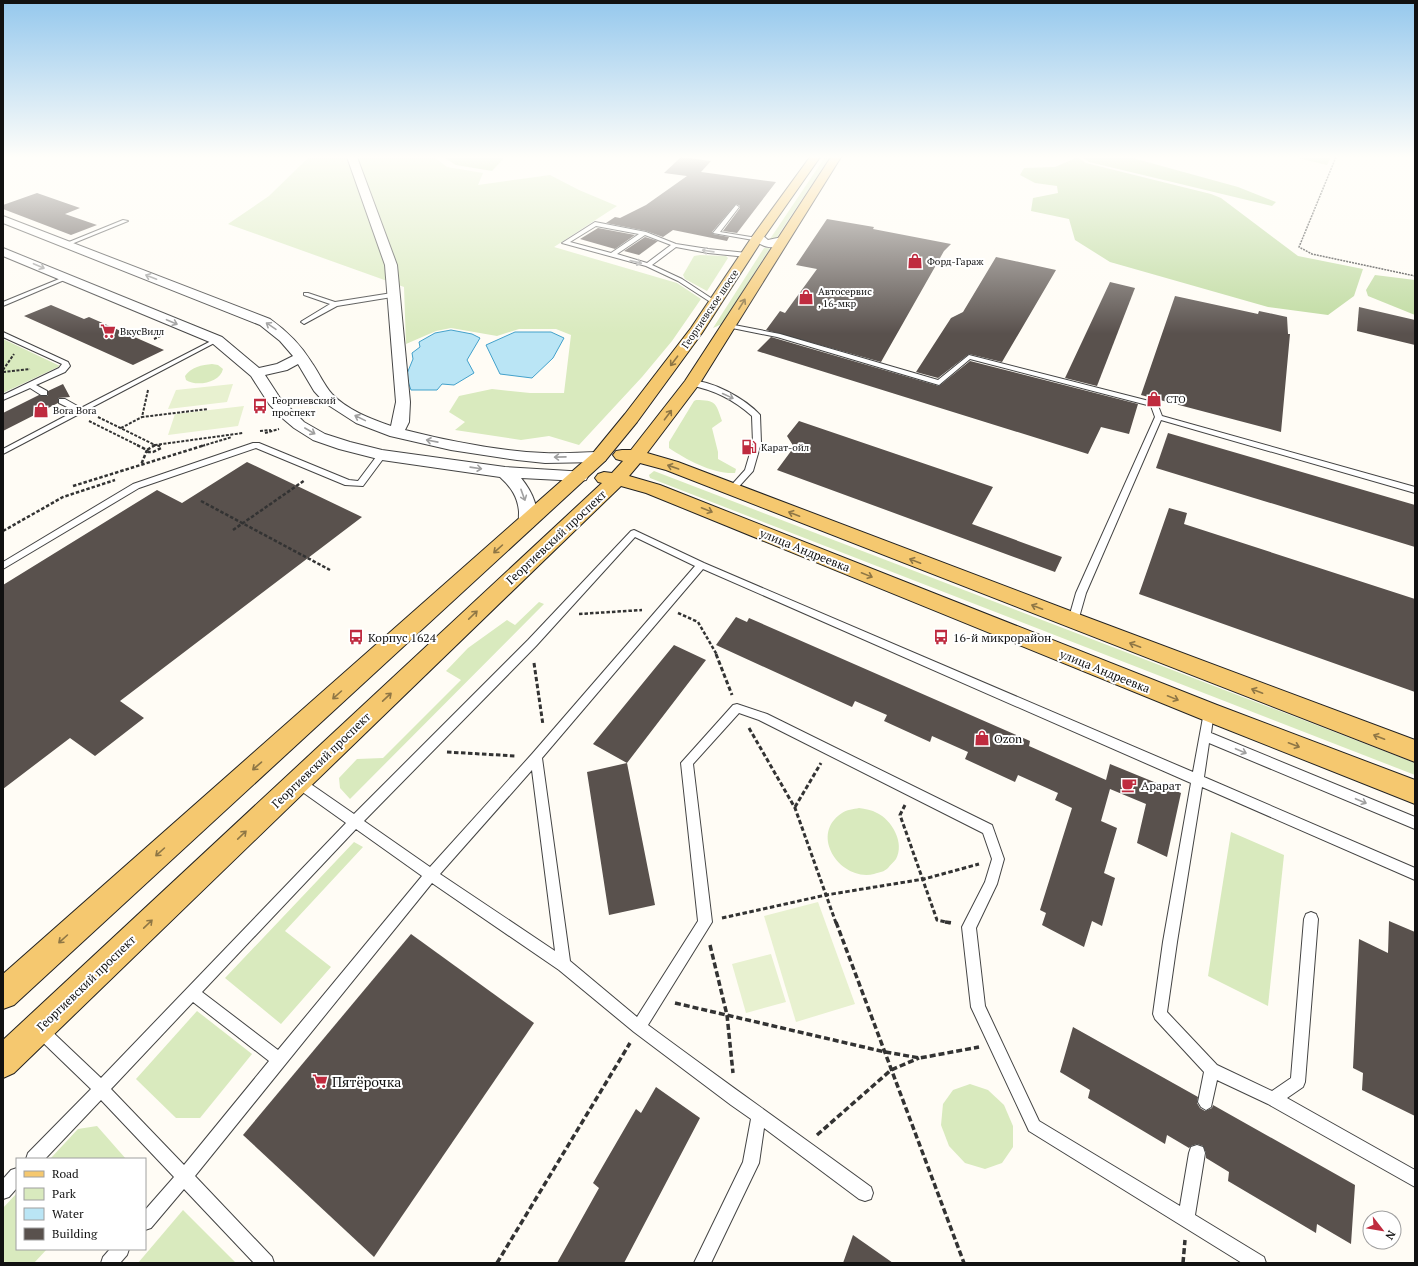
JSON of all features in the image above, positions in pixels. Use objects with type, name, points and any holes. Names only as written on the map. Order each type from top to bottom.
[{"type":"main road","name":"Георгиевское шоссе","points":[[599,457],[666,372],[715,303],[773,216]]},
{"type":"main road","name":"Георгиевское шоссе","points":[[636,456],[692,383],[798,216]]},
{"type":"main road","points":[[3,994],[580,476],[599,457],[619,455],[636,456],[672,466],[1073,622],[1415,751]]},
{"type":"main road","name":"Георгиевский проспект","points":[[3,1062],[617,479],[636,456]]},
{"type":"main road","name":"улица Андреевка","points":[[580,476],[617,479],[653,489],[1209,712],[1415,792]]},
{"type":"street","points":[[373,216],[391,265],[392,295],[403,402],[401,422],[396,433]]},
{"type":"street","points":[[3,220],[265,322],[282,333],[301,356],[324,394],[352,414],[373,425],[396,433],[500,453],[544,458],[599,457]]},
{"type":"street","points":[[757,238],[761,242],[770,244],[782,240]]},
{"type":"street","points":[[3,252],[217,340],[256,373],[274,401],[286,414],[299,425],[319,437],[345,446],[382,455],[506,472],[580,476]]},
{"type":"street","points":[[256,373],[282,367],[301,356]]},
{"type":"street","points":[[506,472],[521,488],[525,496],[528,514],[527,523]]},
{"type":"lane","points":[[730,216],[716,233],[757,238]]},
{"type":"lane","points":[[67,244],[125,221]]},
{"type":"lane","points":[[715,303],[680,280],[648,265],[565,243],[595,224],[644,234],[676,245],[746,256]]},
{"type":"lane","points":[[612,256],[644,234]]},
{"type":"lane","points":[[648,265],[676,245]]},
{"type":"lane","points":[[3,304],[66,278]]},
{"type":"lane","points":[[306,294],[335,304]]},
{"type":"lane","points":[[304,322],[335,304],[392,295]]},
{"type":"lane","points":[[729,326],[778,335],[940,383],[969,357],[1154,405],[1160,417],[1415,490]]},
{"type":"lane","points":[[3,334],[66,363],[66,366],[62,370],[3,398]]},
{"type":"lane","points":[[3,452],[217,340]]},
{"type":"lane","points":[[692,383],[704,385],[741,402],[756,415],[757,443],[749,471],[731,490]]},
{"type":"lane","points":[[30,385],[44,393]]},
{"type":"lane","points":[[62,401],[81,411]]},
{"type":"lane","points":[[1073,622],[1081,593],[1160,417]]},
{"type":"lane","points":[[3,566],[136,486],[256,445],[348,483],[360,484],[382,455]]},
{"type":"lane","points":[[35,1158],[355,822],[532,642],[634,533],[702,565],[1415,874]]},
{"type":"lane","points":[[146,1221],[184,1177],[431,875],[536,757],[702,565]]},
{"type":"lane","points":[[639,1027],[705,922],[687,763],[737,708],[763,717],[830,749],[988,829],[998,859],[991,884],[969,927],[978,1007],[1034,1126],[1258,1263]]},
{"type":"lane","points":[[1209,712],[1170,942],[1160,1014],[1212,1070],[1273,1099],[1415,1179]]},
{"type":"lane","points":[[1205,736],[1415,823]]},
{"type":"lane","points":[[536,757],[564,965]]},
{"type":"lane","points":[[298,782],[431,875],[564,965],[639,1027],[736,1100],[759,1115],[865,1193]]},
{"type":"lane","points":[[1273,1099],[1298,1082],[1311,919]]},
{"type":"lane","points":[[192,993],[279,1060]]},
{"type":"lane","points":[[38,1028],[101,1089],[266,1263]]},
{"type":"lane","points":[[1206,1102],[1212,1070]]},
{"type":"lane","points":[[702,1263],[751,1163],[759,1115]]},
{"type":"lane","points":[[1186,1220],[1197,1153]]},
{"type":"lane","points":[[3,1191],[16,1177]]},
{"type":"lane","points":[[109,1263],[120,1250]]},
{"type":"path","points":[[1312,216],[1299,247],[1312,254],[1415,276]]},
{"type":"path","points":[[3,370],[15,352]]},
{"type":"path","points":[[142,417],[150,384]]},
{"type":"path","points":[[121,428],[142,417],[208,409]]},
{"type":"path","points":[[86,419],[147,450],[148,452],[153,452],[161,448],[160,445],[155,445],[93,415]]},
{"type":"path","points":[[257,431],[280,428]]},
{"type":"path","points":[[139,473],[147,450],[155,445],[250,432]]},
{"type":"path","points":[[73,486],[242,433]]},
{"type":"path","points":[[233,530],[318,470]]},
{"type":"path","points":[[201,501],[330,570]]},
{"type":"path","points":[[556,616],[665,608],[698,622],[716,653],[737,708],[795,808],[826,895],[964,1263]]},
{"type":"path","points":[[532,642],[545,746]]},
{"type":"path","points":[[795,808],[830,749]]},
{"type":"path","points":[[426,750],[536,757]]},
{"type":"path","points":[[912,790],[900,815],[924,879],[937,920],[969,927]]},
{"type":"path","points":[[736,1100],[727,1015],[705,922],[826,895],[924,879],[998,859]]},
{"type":"path","points":[[658,999],[885,1052],[920,1058]]},
{"type":"path","points":[[497,1263],[639,1027]]},
{"type":"path","points":[[803,1147],[891,1070],[920,1058],[995,1043]]},
{"type":"green space","points":[[240,216],[602,216],[554,247],[677,283],[701,299],[672,341],[642,377],[579,445],[549,436],[521,440],[455,430],[465,422],[449,412],[459,396],[492,389],[530,393],[564,393],[571,335],[556,329],[519,329],[497,336],[451,328],[436,331],[406,344],[404,287],[228,224]]},
{"type":"green space","points":[[785,216],[791,216],[775,240],[770,239]]},
{"type":"green space","points":[[1055,216],[1245,216],[1298,256],[1363,269],[1354,296],[1328,315],[1268,307],[1110,262],[1075,240],[1069,219]]},
{"type":"green space","points":[[764,248],[770,248],[722,324],[713,328]]},
{"type":"green space","points":[[694,256],[726,256],[728,258],[707,291],[685,279],[683,275]]},
{"type":"green space","points":[[1375,275],[1415,280],[1415,315],[1368,296],[1366,290]]},
{"type":"green space","points":[[3,339],[60,366],[3,393]]},
{"type":"green space","points":[[212,364],[218,365],[223,369],[217,378],[201,383],[186,380],[185,376],[190,370]]},
{"type":"green space","points":[[233,384],[227,402],[168,409],[176,390]]},
{"type":"green space","points":[[696,400],[708,401],[716,406],[722,421],[712,428],[718,452],[718,459],[736,469],[735,473],[726,473],[709,469],[669,448],[669,442]]},
{"type":"green space","points":[[244,406],[238,426],[168,435],[175,414]]},
{"type":"green space","points":[[654,471],[1415,763],[1415,775],[650,478],[649,475]]},
{"type":"green space","points":[[539,602],[544,604],[350,799],[340,788],[339,778],[357,759],[383,758],[461,680],[446,671],[468,648],[507,620],[515,625]]},
{"type":"green space","points":[[859,808],[873,811],[882,816],[888,821],[896,833],[899,846],[896,859],[882,872],[862,875],[850,871],[840,864],[833,855],[828,844],[828,833],[832,822],[842,813]]},
{"type":"green space","points":[[1231,832],[1284,855],[1268,1006],[1208,976]]},
{"type":"green space","points":[[354,842],[363,847],[285,931],[331,967],[281,1024],[225,978]]},
{"type":"green space","points":[[818,902],[855,1004],[796,1022],[764,916]]},
{"type":"green space","points":[[771,954],[786,1002],[746,1013],[732,964]]},
{"type":"green space","points":[[197,1011],[252,1054],[200,1118],[176,1118],[136,1079]]},
{"type":"green space","points":[[970,1084],[988,1090],[1004,1105],[1013,1126],[1013,1147],[1002,1163],[985,1169],[965,1163],[949,1146],[941,1125],[943,1104],[953,1090]]},
{"type":"green space","points":[[97,1126],[125,1158],[51,1158],[78,1129]]},
{"type":"green space","points":[[16,1194],[16,1250],[46,1250],[34,1263],[3,1263],[3,1208]]},
{"type":"green space","points":[[183,1210],[236,1263],[138,1263]]},
{"type":"water","points":[[451,330],[472,334],[480,338],[467,360],[474,373],[454,385],[442,384],[437,390],[411,390],[406,376],[413,359],[412,353],[420,347],[419,342],[435,333]]},
{"type":"water","points":[[515,332],[551,332],[564,338],[553,358],[532,378],[500,374],[486,345]]},
{"type":"building","points":[[22,216],[71,216],[97,225],[71,235]]},
{"type":"building","points":[[624,216],[726,216],[712,232],[713,234],[729,237],[727,241],[673,230],[663,237],[646,231],[606,223],[615,217],[620,218]]},
{"type":"building","points":[[734,216],[750,216],[737,233],[723,231]]},
{"type":"building","points":[[827,219],[874,227],[873,229],[951,244],[944,251],[881,362],[766,330],[780,311],[785,313],[817,269],[796,265]]},
{"type":"building","points":[[598,228],[635,235],[615,249],[580,239]]},
{"type":"building","points":[[645,237],[658,241],[639,255],[624,251]]},
{"type":"building","points":[[996,257],[1056,270],[1002,362],[969,354],[938,378],[916,372],[951,318],[963,312]]},
{"type":"building","points":[[1110,282],[1135,288],[1097,386],[1065,378]]},
{"type":"building","points":[[1175,296],[1258,314],[1259,311],[1287,317],[1288,334],[1290,334],[1281,432],[1141,395]]},
{"type":"building","points":[[51,305],[84,319],[89,317],[164,350],[133,365],[24,316]]},
{"type":"building","points":[[1359,307],[1415,320],[1415,345],[1357,331]]},
{"type":"building","points":[[771,337],[939,386],[970,361],[1138,404],[1129,434],[1101,427],[1088,454],[757,351]]},
{"type":"building","points":[[63,384],[70,397],[58,398],[58,403],[3,431],[3,413],[39,395],[48,396],[48,391]]},
{"type":"building","points":[[799,421],[993,487],[972,524],[1062,557],[1055,572],[777,470],[794,447],[787,436]]},
{"type":"building","points":[[1168,433],[1415,505],[1415,547],[1156,468]]},
{"type":"building","points":[[247,462],[362,517],[120,701],[144,718],[95,756],[70,738],[3,789],[3,585],[157,490],[182,503]]},
{"type":"building","points":[[1169,508],[1187,513],[1184,524],[1415,599],[1415,692],[1139,594]]},
{"type":"building","points":[[736,617],[747,622],[749,618],[1030,741],[1029,746],[1106,780],[1110,764],[1181,793],[1167,857],[1137,843],[1146,804],[1110,789],[1101,821],[1117,828],[1104,873],[1115,878],[1102,926],[1092,921],[1084,947],[1042,925],[1046,913],[1040,910],[1072,808],[1055,800],[1058,793],[1018,775],[1015,782],[965,759],[968,752],[932,736],[930,742],[884,721],[887,715],[855,701],[852,707],[716,645]]},
{"type":"building","points":[[674,645],[706,660],[627,763],[593,744]]},
{"type":"building","points":[[627,763],[655,905],[609,915],[587,772]]},
{"type":"building","points":[[1389,921],[1415,932],[1415,1116],[1362,1090],[1363,1073],[1353,1068],[1359,939],[1388,953]]},
{"type":"building","points":[[411,934],[534,1023],[374,1257],[243,1135]]},
{"type":"building","points":[[1073,1027],[1198,1097],[1197,1103],[1200,1108],[1205,1111],[1212,1108],[1213,1105],[1355,1185],[1351,1244],[1317,1224],[1316,1233],[1228,1181],[1229,1172],[1206,1158],[1206,1153],[1203,1146],[1197,1144],[1189,1148],[1167,1135],[1165,1144],[1088,1098],[1090,1090],[1060,1072]]},
{"type":"building","points":[[656,1087],[700,1118],[624,1263],[557,1263],[599,1188],[593,1183],[636,1109],[641,1113]]},
{"type":"building","points":[[853,1235],[893,1263],[843,1263]]},
{"type":"place","name":"Форд-Гараж","points":[[915,261]]},
{"type":"place","name":"Автосервис , 16-мкр","points":[[806,297]]},
{"type":"place","name":"ВкусВилл","points":[[108,331]]},
{"type":"place","name":"СТО","points":[[1154,399]]},
{"type":"place","name":"Георгиевский проспект","points":[[260,406]]},
{"type":"place","name":"Bora Bora","points":[[41,410]]},
{"type":"place","name":"Карат-ойл","points":[[749,447]]},
{"type":"place","name":"Корпус 1624","points":[[356,637]]},
{"type":"place","name":"16-й микрорайон","points":[[941,637]]},
{"type":"place","name":"Ozon","points":[[982,738]]},
{"type":"place","name":"Арарат","points":[[1129,785]]},
{"type":"place","name":"Пятёрочка","points":[[320,1081]]}]
